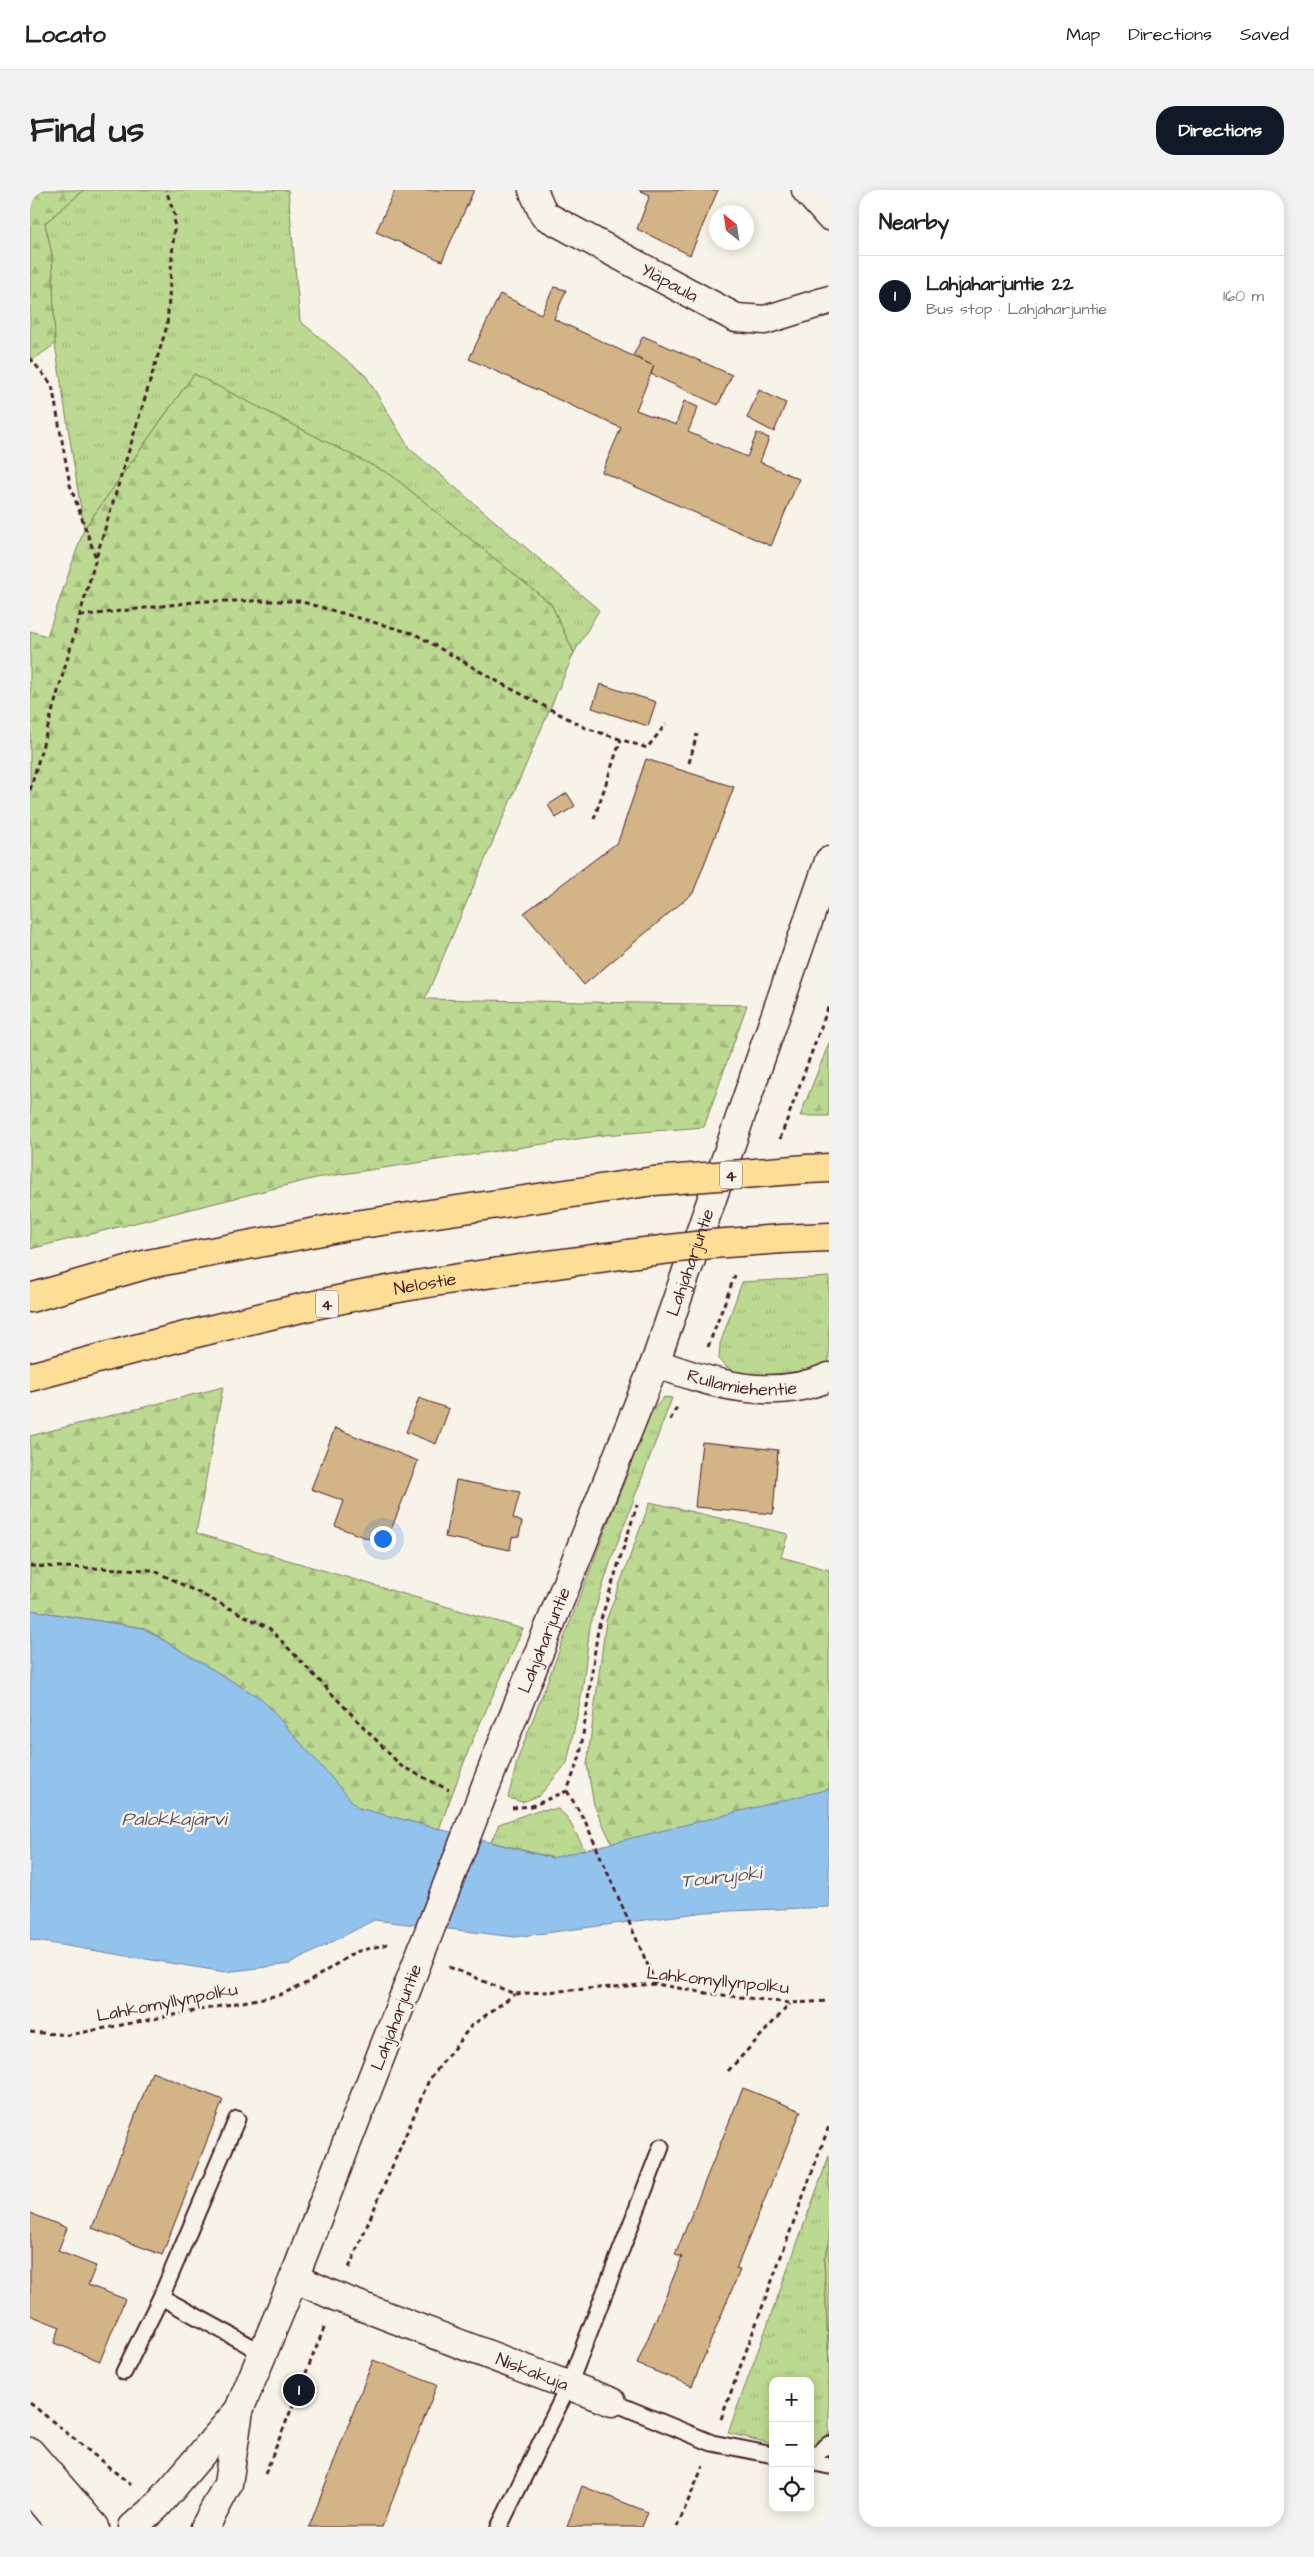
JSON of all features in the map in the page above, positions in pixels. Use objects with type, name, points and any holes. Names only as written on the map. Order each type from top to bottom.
[{"type":"highway","name":"4","points":[[30,1298],[148,1264],[348,1226],[654,1181],[818,1169]]},
{"type":"highway","name":"Nelostie","points":[[30,1377],[150,1345],[375,1292],[457,1278],[628,1254],[712,1244],[829,1237]]},
{"type":"street","name":"Yläpaula","points":[[533,190],[544,215],[736,318],[765,320],[829,300]]},
{"type":"street","points":[[806,190],[829,216]]},
{"type":"street","name":"Lahjaharjuntie","points":[[205,2527],[228,2484],[239,2410],[294,2278],[497,1757],[655,1363],[829,861]]},
{"type":"street","name":"Rullamiehentie","points":[[655,1363],[711,1383],[763,1389],[794,1388],[829,1377]]},
{"type":"street","name":"Niskakuja","points":[[294,2278],[337,2297],[568,2387],[612,2402]]},
{"type":"street","name":"Lahjaharjuntie","points":[[133,2527],[157,2506],[239,2410]]},
{"type":"street","points":[[30,2452],[95,2527]]},
{"type":"street","points":[[30,2490],[62,2527]]},
{"type":"lane","points":[[124,2372],[161,2297],[237,2119]]},
{"type":"lane","points":[[499,2527],[568,2387],[661,2147]]},
{"type":"lane","points":[[161,2297],[263,2353]]},
{"type":"lane","name":"Niskakuja","points":[[612,2402],[712,2442],[769,2454]]},
{"type":"lane","points":[[814,2457],[829,2444]]},
{"type":"lane","points":[[814,2462],[829,2466]]},
{"type":"path","points":[[30,790],[96,558],[167,326],[175,216],[166,190]]},
{"type":"path","points":[[30,358],[52,384],[70,485],[96,558]]},
{"type":"path","points":[[80,616],[203,601],[299,600],[415,634],[502,684],[586,728],[647,748],[666,724]]},
{"type":"path","points":[[689,763],[697,734]]},
{"type":"path","points":[[594,818],[621,739]]},
{"type":"path","points":[[780,1141],[829,1005]]},
{"type":"path","points":[[667,1428],[715,1332],[737,1269]]},
{"type":"path","points":[[507,1808],[532,1806],[567,1791],[580,1756],[598,1629],[637,1503]]},
{"type":"path","points":[[30,1566],[153,1570],[269,1628],[401,1766],[458,1794]]},
{"type":"path","points":[[567,1791],[585,1820],[637,1936],[656,1984]]},
{"type":"path","name":"Lahkomyllynpolku","points":[[30,2032],[69,2035],[279,1995],[307,1983]]},
{"type":"path","name":"Lahkomyllynpolku","points":[[428,2080],[471,2026],[515,1994],[656,1984],[706,1994],[790,2003],[829,2001]]},
{"type":"path","points":[[728,2071],[790,2003]]},
{"type":"path","points":[[677,2527],[712,2442],[829,2126]]},
{"type":"path","points":[[30,2403],[157,2506]]},
{"type":"green space","points":[[30,190],[84,190],[45,223],[52,255],[55,344],[30,362]]},
{"type":"green space","points":[[84,190],[288,190],[300,321],[366,376],[409,448],[599,610],[574,653],[551,604],[391,475],[194,374],[84,529],[55,344],[52,255],[45,223]]},
{"type":"green space","points":[[194,374],[391,475],[551,604],[574,653],[425,999],[747,1005],[704,1127],[604,1135],[316,1178],[30,1249],[30,631],[47,636],[84,529]]},
{"type":"green space","points":[[829,1043],[829,1116],[800,1116]]},
{"type":"green space","points":[[829,1277],[829,1370],[786,1378],[757,1378],[743,1375],[730,1369],[719,1360],[720,1344],[742,1282]]},
{"type":"green space","points":[[223,1387],[196,1533],[523,1629],[472,1741],[439,1829],[357,1808],[262,1700],[144,1628],[30,1610],[30,1436]]},
{"type":"green space","points":[[664,1397],[672,1398],[612,1557],[590,1626],[582,1692],[567,1763],[539,1796],[522,1802],[508,1798],[518,1758],[650,1414]]},
{"type":"green space","points":[[650,1502],[788,1534],[781,1557],[829,1570],[829,1790],[612,1844],[594,1805],[587,1765],[606,1621]]},
{"type":"green space","points":[[558,1809],[567,1817],[585,1850],[554,1858],[491,1842],[499,1824],[538,1810]]},
{"type":"green space","points":[[829,2156],[829,2244],[824,2260],[829,2365],[829,2456],[814,2453],[814,2377],[769,2377],[769,2443],[728,2433]]},
{"type":"green space","points":[[829,2244],[829,2365],[824,2260]]},
{"type":"water","name":"Palokkajärvi","points":[[30,1610],[143,1628],[262,1699],[358,1808],[552,1858],[829,1789],[829,1907],[705,1912],[515,1937],[374,1920],[290,1964],[225,1972],[30,1940]]},
{"type":"building","points":[[395,190],[474,190],[442,261],[376,232]]},
{"type":"building","points":[[639,190],[718,190],[712,205],[709,205],[709,211],[690,255],[637,229],[650,195]]},
{"type":"building","points":[[554,287],[566,290],[554,319],[654,366],[636,410],[676,425],[684,401],[698,407],[688,432],[747,457],[757,433],[769,438],[760,462],[799,479],[771,546],[602,472],[621,428],[469,359],[500,294],[541,314]]},
{"type":"building","points":[[643,336],[732,375],[718,405],[651,374],[654,366],[633,356]]},
{"type":"building","points":[[759,390],[786,403],[774,432],[747,418]]},
{"type":"building","points":[[600,684],[656,702],[648,726],[592,708]]},
{"type":"building","points":[[646,759],[734,787],[693,893],[584,985],[524,913],[618,842]]},
{"type":"building","points":[[567,793],[575,806],[556,818],[548,805]]},
{"type":"building","points":[[419,1398],[449,1409],[436,1444],[406,1432]]},
{"type":"building","points":[[335,1428],[418,1461],[385,1545],[335,1526],[344,1501],[311,1489]]},
{"type":"building","points":[[702,1442],[778,1450],[773,1514],[695,1507]]},
{"type":"building","points":[[456,1480],[520,1492],[513,1518],[522,1522],[519,1536],[512,1537],[510,1550],[445,1537]]},
{"type":"building","points":[[152,2072],[223,2100],[162,2255],[92,2228]]},
{"type":"building","points":[[743,2088],[801,2111],[736,2269],[740,2270],[692,2386],[637,2364],[682,2257],[675,2255]]},
{"type":"building","points":[[30,2213],[67,2228],[58,2251],[96,2266],[88,2285],[125,2299],[100,2361],[54,2343],[60,2327],[30,2315]]},
{"type":"building","points":[[373,2360],[437,2385],[382,2527],[309,2527]]},
{"type":"building","points":[[582,2486],[648,2512],[642,2527],[567,2527]]},
{"type":"place","name":"Lahjaharjuntie 22","points":[[299,2390]]},
{"type":"water label","name":"Tourujoki","points":[[721,1876]]}]
